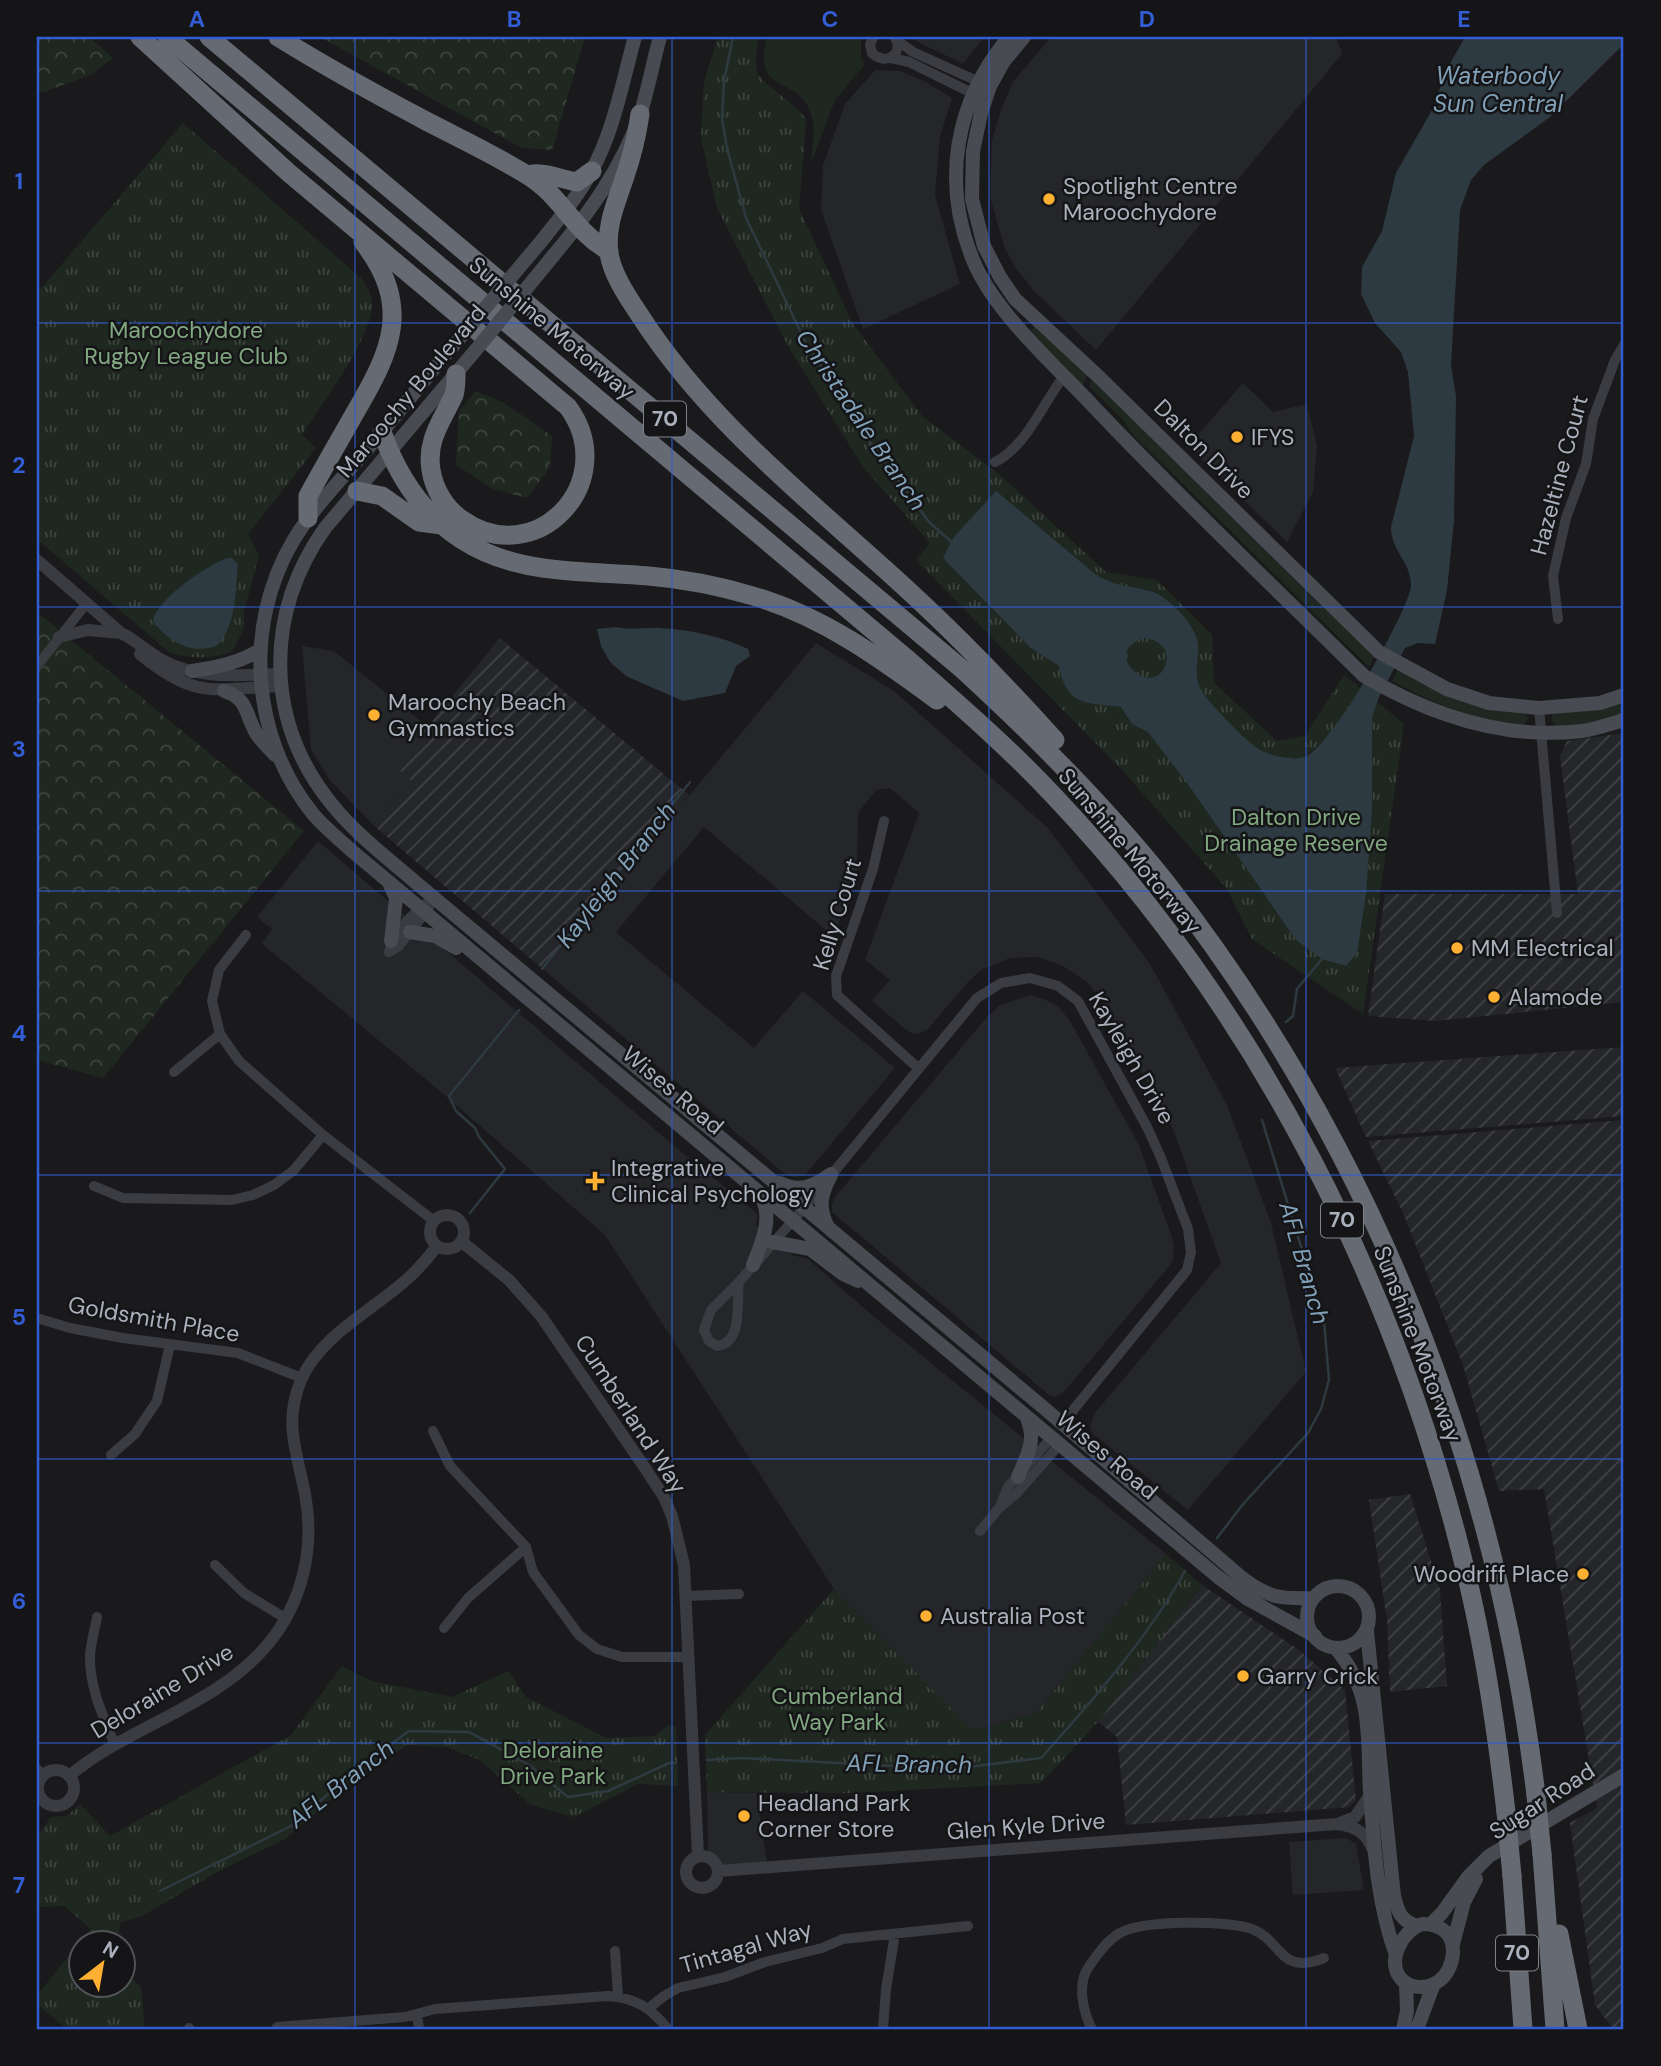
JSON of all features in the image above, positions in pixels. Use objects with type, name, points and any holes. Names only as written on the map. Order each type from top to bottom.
[{"type":"highway","points":[[140,37],[234,124],[554,394],[573,415],[584,443],[584,473],[573,500],[551,522],[523,534],[492,533],[463,520],[441,497],[431,469],[431,446],[438,422],[455,393],[456,374]]},
{"type":"highway","name":"Sunshine Motorway","points":[[167,37],[981,723],[1055,796],[1162,923],[1185,955],[1288,1114],[1344,1223],[1393,1335],[1444,1486],[1469,1583],[1480,1640],[1506,1812],[1523,2029]]},
{"type":"highway","name":"Sunshine Motorway","points":[[209,37],[962,669],[1034,736],[1108,814],[1163,880],[1249,997],[1328,1130],[1382,1236],[1437,1371],[1479,1503],[1516,1657],[1536,1795],[1555,2029]]},
{"type":"highway","points":[[278,37],[359,85],[528,175],[554,195],[577,227],[597,245],[609,251]]},
{"type":"highway","points":[[640,114],[636,138],[610,225],[609,251],[616,274],[642,318],[676,367],[711,409],[936,616],[994,673],[1090,781],[1108,814]]},
{"type":"highway","points":[[528,175],[538,173],[577,182],[592,171]]},
{"type":"highway","points":[[308,518],[308,496],[382,365],[392,332],[390,295],[383,273],[345,219]]},
{"type":"highway","points":[[382,432],[400,475],[414,496],[443,526],[475,547],[517,563],[541,568],[700,582],[775,602],[839,633],[955,714],[981,723]]},
{"type":"highway","points":[[357,491],[382,496],[419,522],[443,526]]},
{"type":"highway","points":[[1545,1901],[1557,1923],[1578,2029]]},
{"type":"main road","name":"Maroochy Boulevard","points":[[260,681],[265,614],[278,572],[292,543],[308,518],[566,210],[592,171],[604,144],[635,37]]},
{"type":"main road","name":"Maroochy Boulevard","points":[[280,680],[285,620],[292,591],[299,573],[325,528],[594,206],[640,114],[660,37]]},
{"type":"main road","points":[[978,94],[986,67],[1009,37]]},
{"type":"main road","name":"Dalton Drive","points":[[1024,37],[978,94],[958,148],[955,174],[958,202],[974,263],[1012,318],[1064,376],[1364,676],[1391,692],[1438,713],[1486,726],[1541,734],[1585,731],[1624,720]]},
{"type":"main road","name":"Dalton Drive","points":[[978,94],[972,199],[984,246],[1000,277],[1024,309],[1100,378],[1379,652],[1447,689],[1489,703],[1539,708],[1600,704],[1624,695]]},
{"type":"main road","points":[[1000,277],[998,286],[1025,322],[1019,324],[1012,318]]},
{"type":"main road","points":[[1100,378],[1091,376],[1086,380],[1084,388],[1116,420],[1126,439]]},
{"type":"main road","points":[[192,671],[235,662],[261,649]]},
{"type":"main road","name":"Wises Road","points":[[280,680],[291,732],[318,787],[345,820],[434,898],[1064,1425],[1253,1587],[1274,1598],[1313,1598]]},
{"type":"main road","name":"Wises Road","points":[[260,681],[267,720],[283,764],[315,816],[387,880],[1231,1588],[1315,1636]]},
{"type":"main road","points":[[224,691],[237,694],[257,735],[283,764]]},
{"type":"main road","points":[[387,880],[396,898],[391,941]]},
{"type":"main road","points":[[410,932],[447,941],[475,963],[508,981]]},
{"type":"main road","points":[[769,1178],[785,1186],[801,1189],[817,1184],[831,1174]]},
{"type":"main road","points":[[828,1227],[821,1212],[821,1199],[831,1174]]},
{"type":"main road","points":[[752,1265],[765,1230],[767,1213],[765,1202],[758,1190]]},
{"type":"main road","points":[[773,1242],[810,1249],[843,1274],[878,1291]]},
{"type":"main road","points":[[1017,1476],[1032,1438],[1026,1415]]},
{"type":"main road","name":"Kayleigh Drive","points":[[1056,1441],[1064,1425]]},
{"type":"main road","points":[[1327,1587],[1348,1587],[1357,1592],[1367,1609],[1367,1632],[1398,1914],[1406,1922],[1441,1927],[1450,1935],[1453,1944],[1450,1966],[1443,1979],[1433,1986],[1420,1988],[1406,1984],[1397,1975],[1396,1955],[1386,1927],[1377,1863],[1370,1795],[1366,1709],[1362,1692],[1348,1664],[1337,1650],[1328,1647],[1315,1636],[1308,1620],[1313,1598],[1327,1587]]},
{"type":"main road","points":[[1337,1650],[1357,1644],[1367,1632]]},
{"type":"main road","name":"Sugar Road","points":[[1522,1836],[1624,1775]]},
{"type":"main road","points":[[1396,1955],[1408,1933],[1442,1913],[1468,1877],[1489,1856],[1522,1836]]},
{"type":"main road","name":"Sugar Road","points":[[1453,1944],[1464,1902],[1475,1880],[1491,1862]]},
{"type":"main road","points":[[1403,2029],[1407,2011],[1406,1984]]},
{"type":"main road","points":[[1417,2029],[1433,1986]]},
{"type":"street","points":[[873,37],[870,49],[875,57],[909,62],[978,94]]},
{"type":"street","points":[[891,58],[898,49],[896,39]]},
{"type":"street","points":[[896,39],[978,94]]},
{"type":"street","name":"Hazeltine Court","points":[[1558,619],[1553,576],[1566,518],[1586,464],[1593,419],[1615,360],[1624,345]]},
{"type":"street","points":[[995,462],[1004,458],[1038,419],[1064,376]]},
{"type":"street","points":[[37,560],[121,633],[131,646],[167,675],[200,688],[224,691],[260,681]]},
{"type":"street","points":[[37,666],[86,604]]},
{"type":"street","points":[[59,637],[89,630],[121,633],[162,660],[192,671],[260,681],[280,680]]},
{"type":"street","points":[[1539,708],[1557,913]]},
{"type":"street","name":"Kelly Court","points":[[884,821],[873,869],[836,976],[837,995],[918,1068]]},
{"type":"street","points":[[423,910],[398,947],[389,952],[391,941],[434,898]]},
{"type":"street","points":[[246,935],[219,970],[212,1001],[220,1034],[239,1061],[323,1135],[434,1221]]},
{"type":"street","name":"Kayleigh Drive","points":[[739,1282],[736,1331],[725,1345],[717,1346],[709,1341],[704,1329],[711,1311],[793,1220],[977,998],[1001,983],[1030,978],[1058,986],[1078,1001],[1147,1127],[1188,1229],[1191,1252],[1186,1270],[1064,1425]]},
{"type":"street","points":[[174,1072],[220,1034]]},
{"type":"street","points":[[94,1186],[123,1198],[232,1200],[253,1195],[274,1185],[294,1170],[323,1135]]},
{"type":"street","points":[[444,1215],[455,1217],[463,1225],[462,1242],[447,1250],[437,1246],[430,1237],[434,1221],[444,1215]]},
{"type":"street","name":"Cumberland Way","points":[[462,1242],[528,1299],[657,1486],[678,1533],[686,1596],[698,1856]]},
{"type":"street","name":"Deloraine Drive","points":[[69,1776],[89,1759],[218,1687],[269,1643],[285,1619],[302,1579],[309,1545],[305,1492],[293,1447],[295,1397],[302,1378],[326,1346],[406,1281],[437,1246]]},
{"type":"street","name":"Goldsmith Place","points":[[37,1318],[71,1328],[170,1345],[238,1353],[302,1378]]},
{"type":"street","points":[[111,1455],[135,1434],[157,1401],[170,1345]]},
{"type":"street","points":[[433,1432],[450,1466],[526,1548],[533,1572],[571,1628],[597,1648],[622,1657],[688,1657]]},
{"type":"street","points":[[1000,1507],[1017,1476],[1056,1441]]},
{"type":"street","points":[[980,1531],[1000,1507],[1016,1494],[1056,1441]]},
{"type":"street","points":[[444,1628],[468,1598],[526,1548]]},
{"type":"street","points":[[215,1565],[244,1593],[285,1619]]},
{"type":"street","points":[[686,1596],[739,1594]]},
{"type":"street","points":[[97,1617],[90,1653],[91,1675],[96,1697],[115,1745]]},
{"type":"street","points":[[59,1770],[69,1776],[74,1787],[68,1803],[63,1806],[39,1803],[40,1772],[59,1770]]},
{"type":"street","points":[[1337,1824],[1362,1811],[1370,1795]]},
{"type":"street","points":[[1337,1824],[1363,1832],[1377,1863]]},
{"type":"street","name":"Glen Kyle Drive","points":[[719,1871],[1337,1824]]},
{"type":"street","name":"Sugar Road","points":[[1491,1862],[1522,1836]]},
{"type":"street","points":[[698,1856],[713,1860],[719,1871],[717,1880],[708,1888],[700,1889],[691,1885],[685,1874],[688,1863],[698,1856]]},
{"type":"street","points":[[1092,2029],[1083,2006],[1084,1977],[1109,1941],[1125,1930],[1143,1926],[1194,1923],[1239,1926],[1259,1933],[1289,1960],[1311,1963],[1324,1958]]},
{"type":"street","name":"Tintagal Way","points":[[649,2008],[678,1988],[822,1948],[849,1937],[968,1926]]},
{"type":"street","points":[[883,2029],[895,1934]]},
{"type":"street","points":[[615,1951],[618,1997]]},
{"type":"street","points":[[277,2027],[417,2014],[435,2009],[618,1997],[633,2000],[649,2008],[668,2029]]},
{"type":"street","points":[[417,2014],[419,2029]]},
{"type":"shaded area","points":[[908,37],[984,37],[963,64]]},
{"type":"shaded area","points":[[1051,37],[1336,37],[1342,54],[1096,350],[1035,292],[1017,270],[1005,249],[990,197],[992,140],[1001,110],[1013,82]]},
{"type":"shaded area","points":[[875,70],[900,71],[924,81],[952,98],[940,137],[935,195],[960,284],[863,329],[821,210],[823,165],[845,104]]},
{"type":"shaded area","points":[[1243,383],[1273,412],[1307,404],[1317,446],[1313,492],[1287,542],[1188,446]]},
{"type":"shaded area","points":[[500,638],[689,795],[544,970],[373,825],[411,780],[395,766]]},
{"type":"shaded area","points":[[816,643],[894,691],[1047,827],[1150,964],[1227,1105],[1271,1223],[1306,1372],[1188,1510],[1092,1433],[1090,1426],[1095,1413],[1221,1263],[1173,1129],[1100,998],[1087,982],[1063,966],[1038,957],[1010,958],[981,970],[928,1029],[921,1033],[913,1034],[906,1030],[872,1001],[890,980],[865,960],[919,813],[890,788],[876,790],[858,813],[857,870],[834,937],[704,827],[616,932],[754,1048],[803,991],[895,1068],[805,1175],[796,1177],[785,1174],[544,970]]},
{"type":"shaded area","points":[[302,646],[334,651],[428,727],[396,765],[411,780],[373,825],[329,779],[311,749]]},
{"type":"shaded area","points":[[1624,733],[1624,1002],[1436,1021],[1368,1016],[1385,894],[1578,894],[1560,756],[1567,741]]},
{"type":"shaded area","points":[[318,841],[685,1155],[758,1214],[756,1225],[792,1255],[808,1259],[872,1315],[1166,1554],[1036,1713],[972,1731],[834,1589],[605,1235],[440,1091],[262,944],[272,929],[257,917]]},
{"type":"shaded area","points":[[1029,995],[1059,1007],[1070,1021],[1138,1143],[1174,1248],[1173,1260],[1166,1270],[1064,1392],[1054,1397],[832,1212],[835,1197],[988,1016],[999,1006]]},
{"type":"shaded area","points":[[1624,1047],[1624,1116],[1366,1137],[1335,1068]]},
{"type":"shaded area","points":[[1624,1120],[1624,2029],[1613,2029],[1595,2005],[1570,1823],[1597,1808],[1544,1489],[1499,1491],[1463,1365],[1403,1213],[1368,1141]]},
{"type":"shaded area","points":[[1410,1494],[1440,1590],[1447,1686],[1390,1692],[1387,1620],[1369,1500]]},
{"type":"shaded area","points":[[1202,1585],[1299,1650],[1345,1690],[1356,1801],[1349,1807],[1126,1825],[1117,1737],[1098,1722]]},
{"type":"shaded area","points":[[707,1792],[756,1793],[767,1863],[721,1865],[708,1853]]},
{"type":"shaded area","points":[[1346,1838],[1356,1844],[1364,1890],[1293,1895],[1289,1842]]},
{"type":"green space","points":[[37,37],[89,37],[113,58],[90,75],[44,92],[37,92]]},
{"type":"green space","points":[[320,37],[585,37],[552,150],[522,148]]},
{"type":"green space","name":"Dalton Drive Drainage Reserve","points":[[718,37],[758,37],[757,71],[806,119],[799,209],[853,324],[922,416],[999,474],[1106,572],[1157,580],[1212,635],[1214,683],[1277,741],[1305,736],[1344,675],[1404,724],[1363,1014],[1252,939],[1227,889],[1124,772],[916,560],[930,543],[863,467],[788,346],[717,208],[701,138],[704,82]]},
{"type":"green space","points":[[767,37],[861,37],[861,59],[865,64],[835,100],[811,163],[811,114],[797,94],[771,77],[764,56]]},
{"type":"green space","name":"Maroochydore Rugby League Club","points":[[183,123],[361,278],[372,303],[367,327],[360,342],[302,435],[316,448],[248,534],[259,556],[244,611],[243,631],[232,652],[201,657],[170,653],[37,539],[37,293]]},
{"type":"green space","points":[[1035,325],[1088,374],[1081,388],[1030,332]]},
{"type":"green space","points":[[1093,381],[1374,657],[1369,667],[1133,435],[1123,420],[1090,387]]},
{"type":"green space","points":[[476,391],[504,403],[552,436],[550,467],[527,498],[493,489],[456,465],[459,411]]},
{"type":"green space","points":[[37,612],[304,831],[103,1078],[37,1060]]},
{"type":"green space","points":[[1398,669],[1526,715],[1528,718],[1524,724],[1489,720],[1455,710],[1392,681]]},
{"type":"green space","points":[[1624,700],[1624,716],[1587,724],[1556,726],[1551,720],[1553,713]]},
{"type":"green space","name":"Cumberland Way Park","points":[[1166,1554],[1202,1585],[1098,1722],[1041,1783],[851,1793],[707,1792],[705,1735],[834,1589],[973,1731],[1036,1713]]},
{"type":"green space","name":"Deloraine Drive Park","points":[[342,1666],[371,1681],[452,1697],[508,1671],[526,1697],[606,1738],[655,1736],[668,1725],[676,1727],[678,1786],[638,1784],[574,1817],[531,1805],[480,1760],[447,1747],[408,1745],[366,1770],[285,1839],[217,1872],[142,1916],[121,1922],[119,1930],[90,1930],[64,1906],[37,1907],[37,1837],[51,1817],[67,1816],[80,1804],[110,1836],[291,1735]]},
{"type":"green space","name":"Deloraine Drive Park","points":[[66,1960],[66,2000],[136,2000],[136,1982],[141,1987],[145,2029],[67,2029],[37,2004],[37,1995]]},
{"type":"water","name":"Waterbody Sun Central","points":[[1465,37],[1624,37],[1624,44],[1550,117],[1484,165],[1471,180],[1460,210],[1451,365],[1456,396],[1454,521],[1447,590],[1435,644],[1418,643],[1405,648],[1379,697],[1372,717],[1372,810],[1366,894],[1357,953],[1346,966],[1322,959],[1296,940],[1190,787],[1148,732],[1132,724],[1121,707],[1088,703],[1073,696],[1062,679],[1059,666],[1031,648],[943,558],[954,537],[996,491],[1095,574],[1116,584],[1155,593],[1178,610],[1195,634],[1198,649],[1197,678],[1202,692],[1251,744],[1268,753],[1288,758],[1301,758],[1316,749],[1349,706],[1370,672],[1402,611],[1411,585],[1408,570],[1394,543],[1391,527],[1414,436],[1408,372],[1401,352],[1375,323],[1361,294],[1362,267],[1382,231],[1396,173],[1432,110],[1447,69]],"holes":[[[1144,638],[1161,645],[1167,658],[1160,674],[1151,678],[1134,671],[1126,654],[1131,645]]]},
{"type":"water","points":[[228,558],[238,564],[232,617],[224,636],[218,645],[200,649],[174,641],[153,621],[157,612],[173,593],[196,575]]},
{"type":"water","points":[[661,628],[706,634],[748,649],[750,656],[736,666],[725,693],[683,701],[626,676],[610,662],[601,646],[597,629]]},
{"type":"waterway","name":"Christadale Branch","points":[[733,37],[724,81],[722,119],[746,218],[806,343],[862,431],[929,522],[954,544]]},
{"type":"waterway","name":"Kayleigh Branch","points":[[542,969],[690,782]]},
{"type":"waterway","name":"AFL Branch","points":[[1286,1022],[1293,1016],[1297,989],[1322,959]]},
{"type":"waterway","name":"Kayleigh Branch","points":[[470,1213],[505,1169],[475,1128],[456,1111],[449,1096],[519,1010]]},
{"type":"waterway","name":"AFL Branch","points":[[1217,1538],[1244,1503],[1308,1433],[1321,1409],[1329,1380],[1324,1321],[1262,1120]]},
{"type":"waterway","name":"AFL Branch","points":[[707,1760],[742,1758],[952,1769],[1041,1758],[1136,1645],[1185,1571]]},
{"type":"waterway","name":"AFL Branch","points":[[160,1891],[291,1826],[356,1770],[409,1731],[469,1732],[529,1765],[568,1797],[608,1791],[669,1763],[676,1763]]},
{"type":"place","name":"Spotlight Centre Maroochydore","points":[[1049,199]]},
{"type":"place","name":"IFYS","points":[[1237,437]]},
{"type":"place","name":"Maroochy Beach Gymnastics","points":[[374,715]]},
{"type":"place","name":"MM Electrical","points":[[1457,948]]},
{"type":"place","name":"Alamode","points":[[1494,997]]},
{"type":"place","name":"Integrative Clinical Psychology","points":[[595,1181]]},
{"type":"place","name":"Woodriff Place","points":[[1583,1574]]},
{"type":"place","name":"Australia Post","points":[[926,1616]]},
{"type":"place","name":"Garry Crick","points":[[1243,1676]]},
{"type":"place","name":"Headland Park Corner Store","points":[[744,1816]]}]
